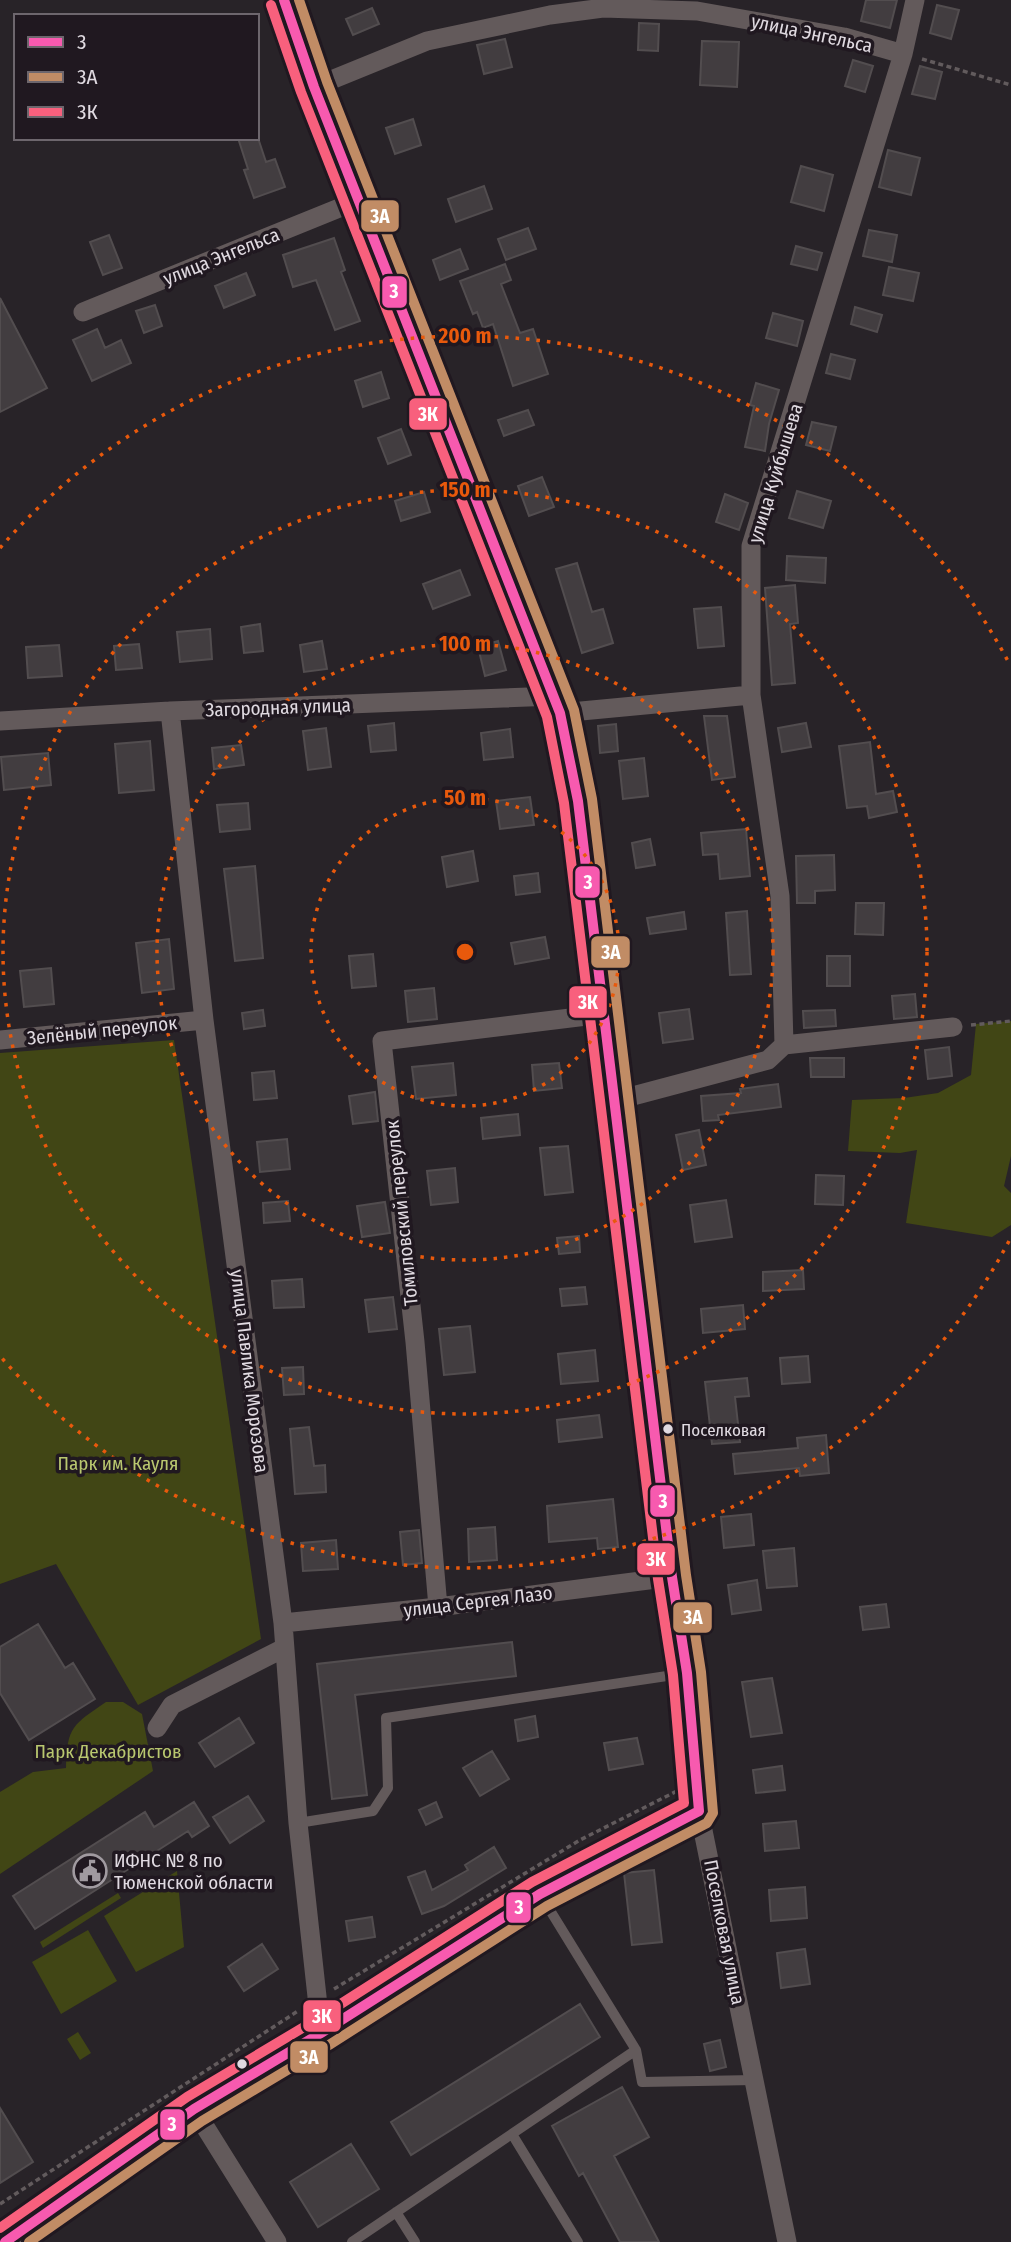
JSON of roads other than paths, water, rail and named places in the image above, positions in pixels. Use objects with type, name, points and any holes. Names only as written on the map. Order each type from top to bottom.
[{"type":"street","name":"Поселковая улица","points":[[284,0],[314,87],[558,705],[578,801],[672,1577],[687,1673],[699,1811],[787,2242]]},
{"type":"street","name":"улица Куйбышева","points":[[784,1045],[780,896],[751,695],[751,546],[903,54],[915,0]]},
{"type":"street","name":"улица Энгельса","points":[[314,87],[427,41],[550,15],[603,8],[696,5],[844,37],[903,54]]},
{"type":"street","name":"улица Энгельса","points":[[83,312],[359,200]]},
{"type":"street","name":"Загородная улица","points":[[0,721],[170,711],[558,705],[751,695]]},
{"type":"street","name":"улица Павлика Морозова","points":[[170,711],[204,1020],[283,1622],[298,1823],[321,2033]]},
{"type":"street","name":"Томиловский переулок","points":[[438,1608],[415,1342],[382,1041],[603,1014]]},
{"type":"street","name":"Зелёный переулок","points":[[0,1040],[204,1020]]},
{"type":"street","points":[[614,1101],[768,1060],[784,1045],[953,1027]]},
{"type":"street","name":"улица Сергея Лазо","points":[[283,1622],[438,1608],[672,1577]]},
{"type":"street","points":[[157,1728],[172,1705],[284,1648]]},
{"type":"street","points":[[5,2242],[194,2109],[321,2033],[540,1894],[699,1811]]},
{"type":"street","points":[[194,2109],[277,2242]]},
{"type":"lane","points":[[298,1823],[373,1811],[388,1788],[386,1718],[687,1673]]},
{"type":"lane","points":[[540,1894],[636,2050],[642,2082],[755,2080]]},
{"type":"lane","points":[[352,2242],[636,2050]]},
{"type":"lane","points":[[512,2134],[578,2242]]},
{"type":"lane","points":[[396,2212],[415,2242]]},
{"type":"place","name":"Поселковая","points":[[668,1429]]},
{"type":"place","name":"ИФНС № 8 по Тюменской области","points":[[90,1871]]},
{"type":"park label","name":"Парк им. Кауля","points":[[118,1463]]},
{"type":"park label","name":"Парк Декабристов","points":[[108,1751]]}]
